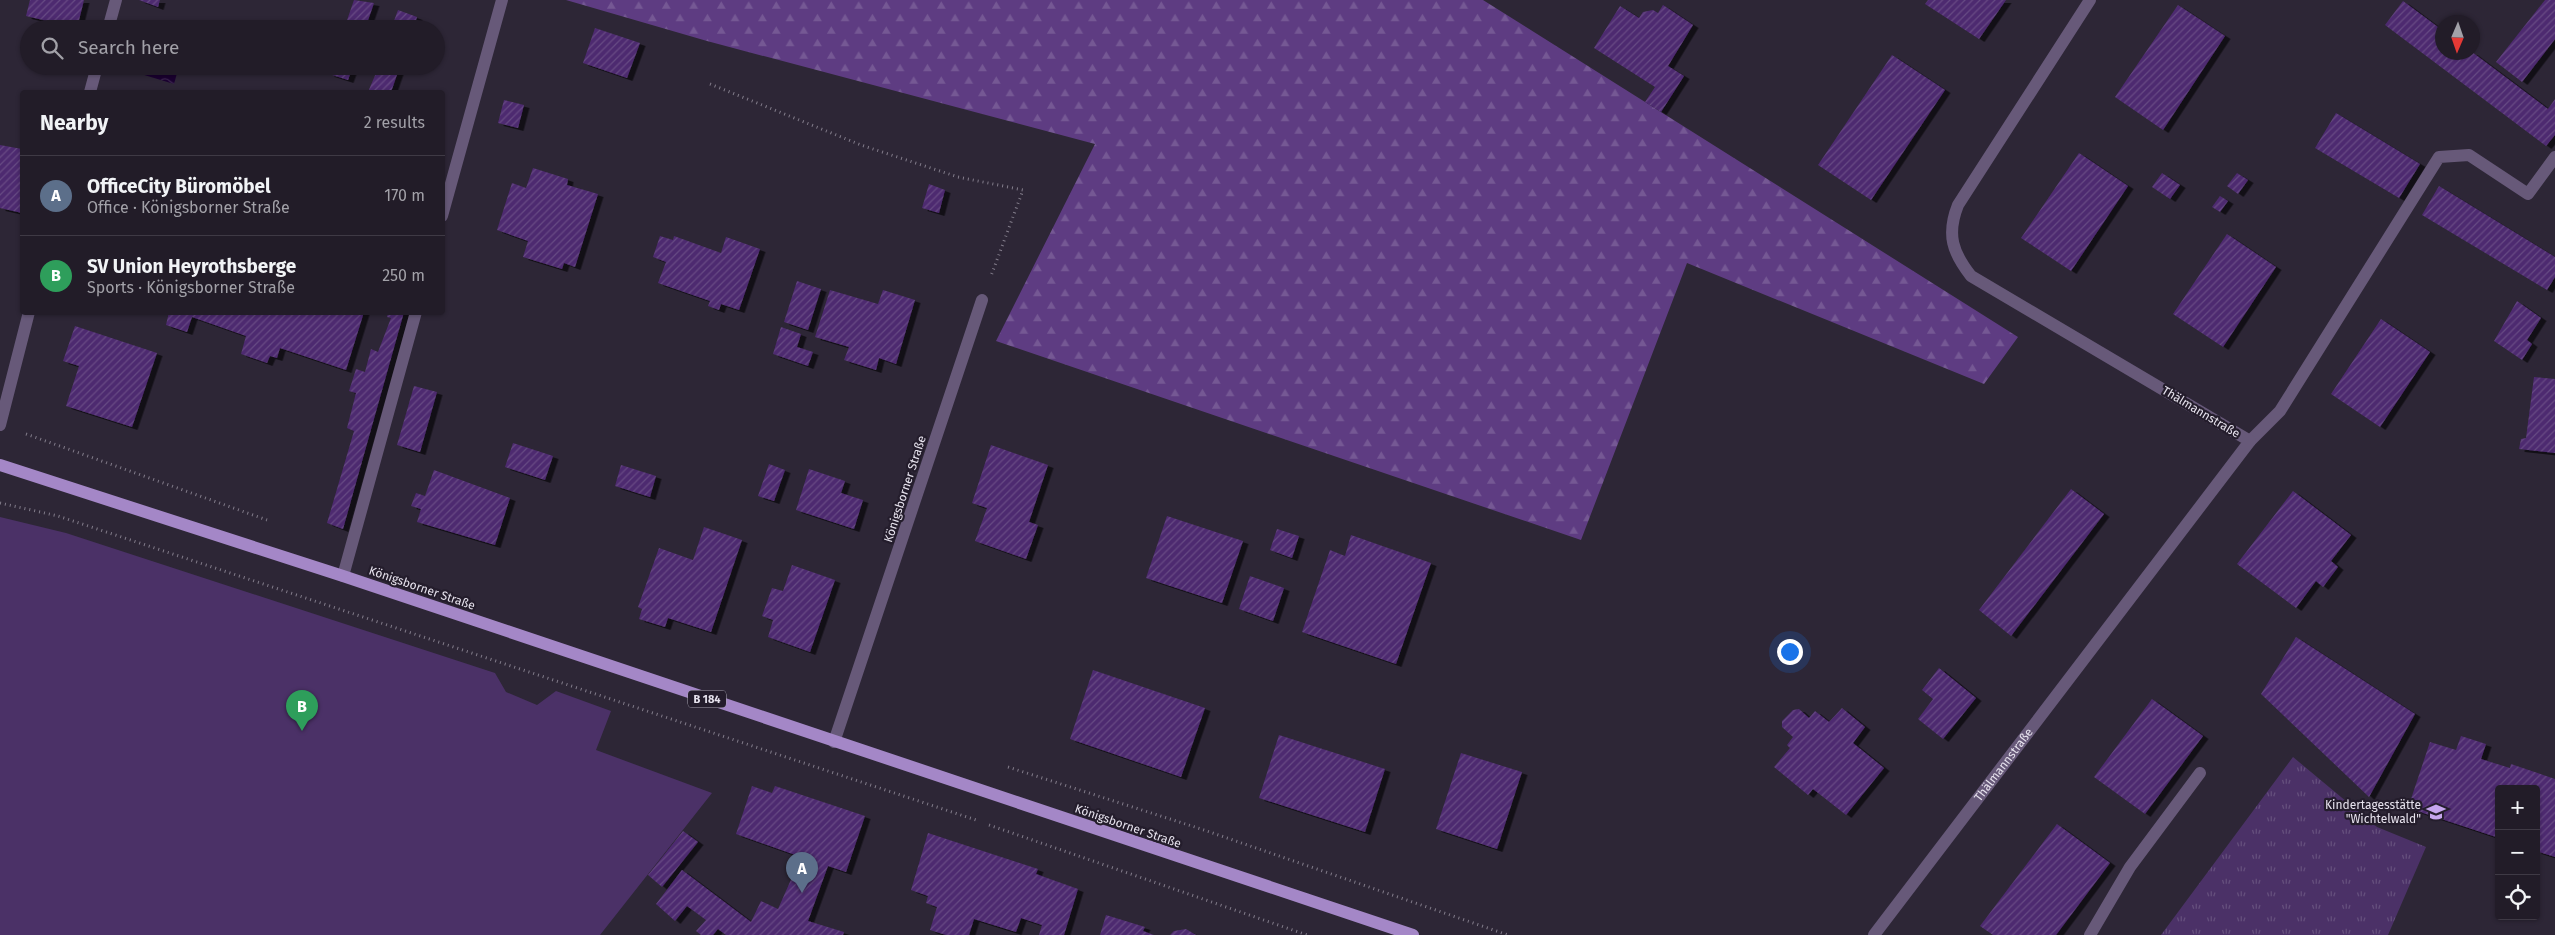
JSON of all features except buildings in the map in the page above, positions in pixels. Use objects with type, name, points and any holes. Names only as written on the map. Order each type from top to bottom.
[{"type":"main road","name":"Königsborner Straße","points":[[0,465],[344,576],[1413,935]]},
{"type":"street","points":[[110,20],[116,0]]},
{"type":"street","points":[[445,205],[502,0]]},
{"type":"street","name":"Thälmannstraße","points":[[1874,935],[2250,441],[1972,276],[1958,259],[1952,236],[1952,220],[1958,206],[2090,0]]},
{"type":"street","points":[[91,90],[95,75]]},
{"type":"street","points":[[2250,441],[2280,411],[2440,158],[2470,155],[2528,194],[2555,157]]},
{"type":"street","name":"Königsborner Straße","points":[[834,742],[982,300]]},
{"type":"street","points":[[0,425],[28,315]]},
{"type":"street","points":[[344,576],[415,315]]},
{"type":"street","points":[[2090,935],[2130,867],[2200,773]]},
{"type":"path","points":[[710,84],[861,145],[958,177],[1023,190],[982,300]]},
{"type":"path","points":[[0,504],[58,516],[998,828],[1306,935]]},
{"type":"green space","points":[[566,0],[1483,0],[2018,337],[1984,384],[1687,263],[1581,540],[996,341],[1095,144],[707,41]]},
{"type":"green space","points":[[0,517],[66,533],[495,673],[506,692],[537,705],[556,691],[611,711],[596,750],[712,793],[600,935],[0,935]]},
{"type":"green space","points":[[2293,757],[2377,827],[2426,847],[2388,935],[2161,935]]},
{"type":"water","points":[[144,75],[176,75],[174,84]]},
{"type":"place","name":"SV Union Heyrothsberge","points":[[302,731]]},
{"type":"place","name":"Kindertagesstätte \"Wichtelwald\"","points":[[2436,812]]},
{"type":"place","name":"OfficeCity Büromöbel","points":[[802,893]]}]
